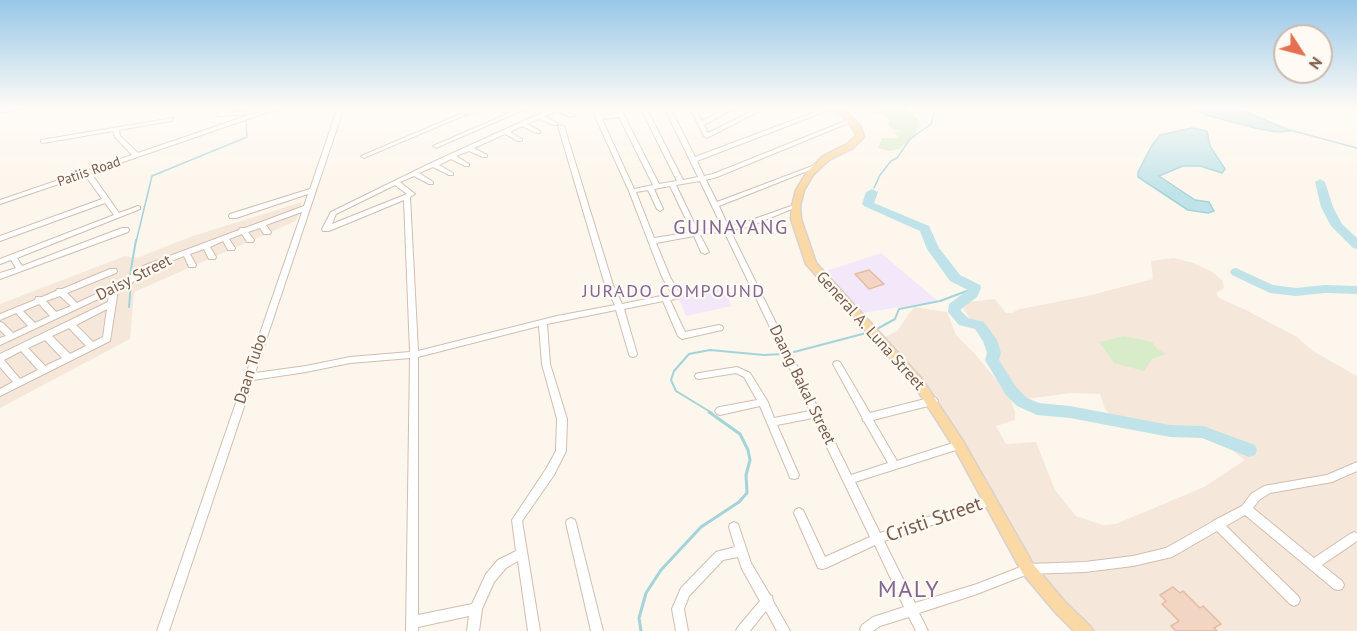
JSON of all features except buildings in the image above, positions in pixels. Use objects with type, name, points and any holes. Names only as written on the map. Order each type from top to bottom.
[{"type":"main road","points":[[796,206],[800,190],[817,166],[826,158],[857,141],[859,136]]},
{"type":"main road","name":"General A. Luna Street","points":[[796,206],[798,227],[812,264],[904,364],[933,402],[1028,569],[1060,607],[1085,631]]},
{"type":"street","points":[[43,141],[71,136]]},
{"type":"street","points":[[117,136],[137,156]]},
{"type":"street","name":"Patiis Road","points":[[0,202],[194,136]]},
{"type":"street","name":"Daan Tubo","points":[[163,631],[330,136]]},
{"type":"street","points":[[364,156],[411,136]]},
{"type":"street","points":[[395,182],[412,192],[407,198],[326,229],[333,213],[376,191],[395,182],[414,173],[495,136]]},
{"type":"street","points":[[513,136],[520,140]]},
{"type":"street","points":[[562,136],[609,285],[619,305],[633,354]]},
{"type":"street","points":[[249,377],[350,360],[414,355],[619,305],[677,296],[666,277],[632,191],[607,136]]},
{"type":"street","points":[[630,136],[653,187],[660,209]]},
{"type":"street","points":[[658,136],[681,183]]},
{"type":"street","name":"Daang Bakal Street","points":[[682,136],[922,631]]},
{"type":"street","points":[[694,160],[755,136]]},
{"type":"street","points":[[632,191],[703,179],[811,136]]},
{"type":"street","points":[[436,146],[457,137],[484,156]]},
{"type":"street","points":[[451,156],[467,165]]},
{"type":"street","points":[[434,165],[451,174]]},
{"type":"street","points":[[716,205],[817,166]]},
{"type":"street","points":[[87,173],[118,216]]},
{"type":"street","points":[[414,173],[431,183]]},
{"type":"street","points":[[672,184],[705,252]]},
{"type":"street","points":[[233,216],[311,191]]},
{"type":"street","points":[[376,191],[393,203]]},
{"type":"street","points":[[407,198],[414,355],[412,627],[476,609]]},
{"type":"street","points":[[0,239],[107,200]]},
{"type":"street","points":[[355,202],[368,211]]},
{"type":"street","points":[[652,241],[745,225],[796,206]]},
{"type":"street","points":[[0,262],[138,208]]},
{"type":"street","name":"Daisy Street","points":[[0,342],[114,289],[133,279],[140,271],[243,230],[282,220],[305,208]]},
{"type":"street","points":[[261,224],[267,232]]},
{"type":"street","points":[[0,276],[125,230]]},
{"type":"street","points":[[243,230],[250,240]]},
{"type":"street","points":[[225,238],[231,248]]},
{"type":"street","points":[[205,245],[212,257]]},
{"type":"street","points":[[186,253],[192,265]]},
{"type":"street","points":[[13,257],[20,269]]},
{"type":"street","points":[[0,316],[113,271]]},
{"type":"street","points":[[81,283],[97,296]]},
{"type":"street","points":[[0,393],[107,339],[114,289]]},
{"type":"street","points":[[60,291],[76,306]]},
{"type":"street","points":[[665,297],[682,336],[719,328]]},
{"type":"street","points":[[39,299],[55,316]]},
{"type":"street","points":[[20,383],[0,360],[111,304]]},
{"type":"street","points":[[17,309],[33,326]]},
{"type":"street","points":[[534,631],[517,520],[550,472],[561,451],[561,413],[546,364],[543,323]]},
{"type":"street","points":[[70,324],[91,346]]},
{"type":"street","points":[[0,325],[12,337]]},
{"type":"street","points":[[47,336],[68,358]]},
{"type":"street","points":[[23,348],[44,371]]},
{"type":"street","points":[[837,364],[894,465]]},
{"type":"street","points":[[699,376],[737,370],[747,375],[763,402],[794,475]]},
{"type":"street","points":[[720,411],[763,402]]},
{"type":"street","points":[[866,418],[933,402]]},
{"type":"street","points":[[772,422],[815,414]]},
{"type":"street","points":[[848,480],[959,445]]},
{"type":"street","points":[[866,629],[877,621],[977,590],[1028,569],[1085,567],[1133,561],[1168,553],[1246,509],[1256,497],[1268,489],[1328,479],[1357,466]]},
{"type":"street","name":"Cristi Street","points":[[799,513],[822,564],[877,539],[991,501]]},
{"type":"street","points":[[1246,509],[1338,585]]},
{"type":"street","points":[[572,523],[597,631]]},
{"type":"street","points":[[1217,524],[1294,600]]},
{"type":"street","points":[[734,527],[740,551],[784,631]]},
{"type":"street","points":[[1314,564],[1354,537]]},
{"type":"street","points":[[682,631],[678,609],[685,592],[720,555],[740,551]]},
{"type":"street","points":[[473,631],[476,609],[490,578],[502,564],[521,554]]},
{"type":"street","points":[[742,631],[768,600]]},
{"type":"shaded area","points":[[302,202],[296,221],[134,292],[130,339],[0,408],[0,304],[125,256],[137,258],[190,237]]},
{"type":"shaded area","points":[[881,253],[938,301],[862,313],[823,272]]},
{"type":"shaded area","points":[[1174,258],[1211,271],[1222,280],[1224,288],[1216,293],[1219,298],[1297,337],[1313,351],[1357,376],[1357,631],[1093,631],[1032,571],[918,382],[885,337],[897,331],[914,307],[947,312],[956,335],[1009,395],[1015,412],[1015,420],[996,426],[1006,444],[1036,442],[1055,490],[1076,516],[1103,525],[1116,524],[1204,487],[1245,460],[1217,439],[1181,426],[1144,430],[1117,423],[1105,409],[1100,394],[1071,393],[1019,400],[996,373],[986,345],[960,303],[995,299],[1006,313],[1012,313],[1020,309],[1087,296],[1153,279],[1151,261]]},
{"type":"shaded area","points":[[721,283],[732,306],[686,316],[676,292]]},
{"type":"green space","points":[[897,136],[915,136],[899,149],[889,151],[878,148],[882,138],[898,138]]},
{"type":"green space","points":[[1124,336],[1152,342],[1157,349],[1166,354],[1152,359],[1144,371],[1114,363],[1099,342]]},
{"type":"water","points":[[1159,136],[1208,136],[1210,146],[1225,169],[1222,173],[1200,166],[1183,166],[1159,176],[1195,200],[1209,202],[1214,211],[1208,213],[1188,210],[1138,177],[1138,172]]},
{"type":"waterway","points":[[136,242],[152,176],[247,136]]},
{"type":"waterway","points":[[874,188],[880,175],[914,136]]},
{"type":"waterway","points":[[1314,136],[1357,148]]},
{"type":"waterway","points":[[1320,182],[1327,207],[1337,226],[1357,245]]},
{"type":"waterway","points":[[872,192],[868,204],[925,229],[933,249],[955,278],[975,288],[972,294],[954,307],[955,312],[964,322],[979,325],[990,340],[994,353],[992,360],[1011,391],[1022,402],[1037,409],[1070,412],[1170,431],[1203,432],[1249,450]]},
{"type":"waterway","points":[[130,275],[136,240]]},
{"type":"waterway","points":[[1236,272],[1270,289],[1296,292],[1325,289],[1357,290]]},
{"type":"waterway","points":[[129,307],[131,283]]},
{"type":"waterway","points":[[875,330],[895,319],[899,309],[940,301],[975,288]]},
{"type":"waterway","points":[[794,352],[870,332]]},
{"type":"waterway","points":[[712,413],[676,391],[671,380],[674,371],[689,354],[710,350],[764,355],[783,354]]},
{"type":"waterway","points":[[641,631],[639,618],[646,593],[661,570],[701,527],[739,502],[747,493],[746,475],[750,460],[748,450],[740,434],[709,412]]},
{"type":"district","name":"GUINAYANG","points":[[731,228]]},
{"type":"district","name":"JURADO COMPOUND","points":[[674,292]]},
{"type":"district","name":"MALY","points":[[909,590]]}]
